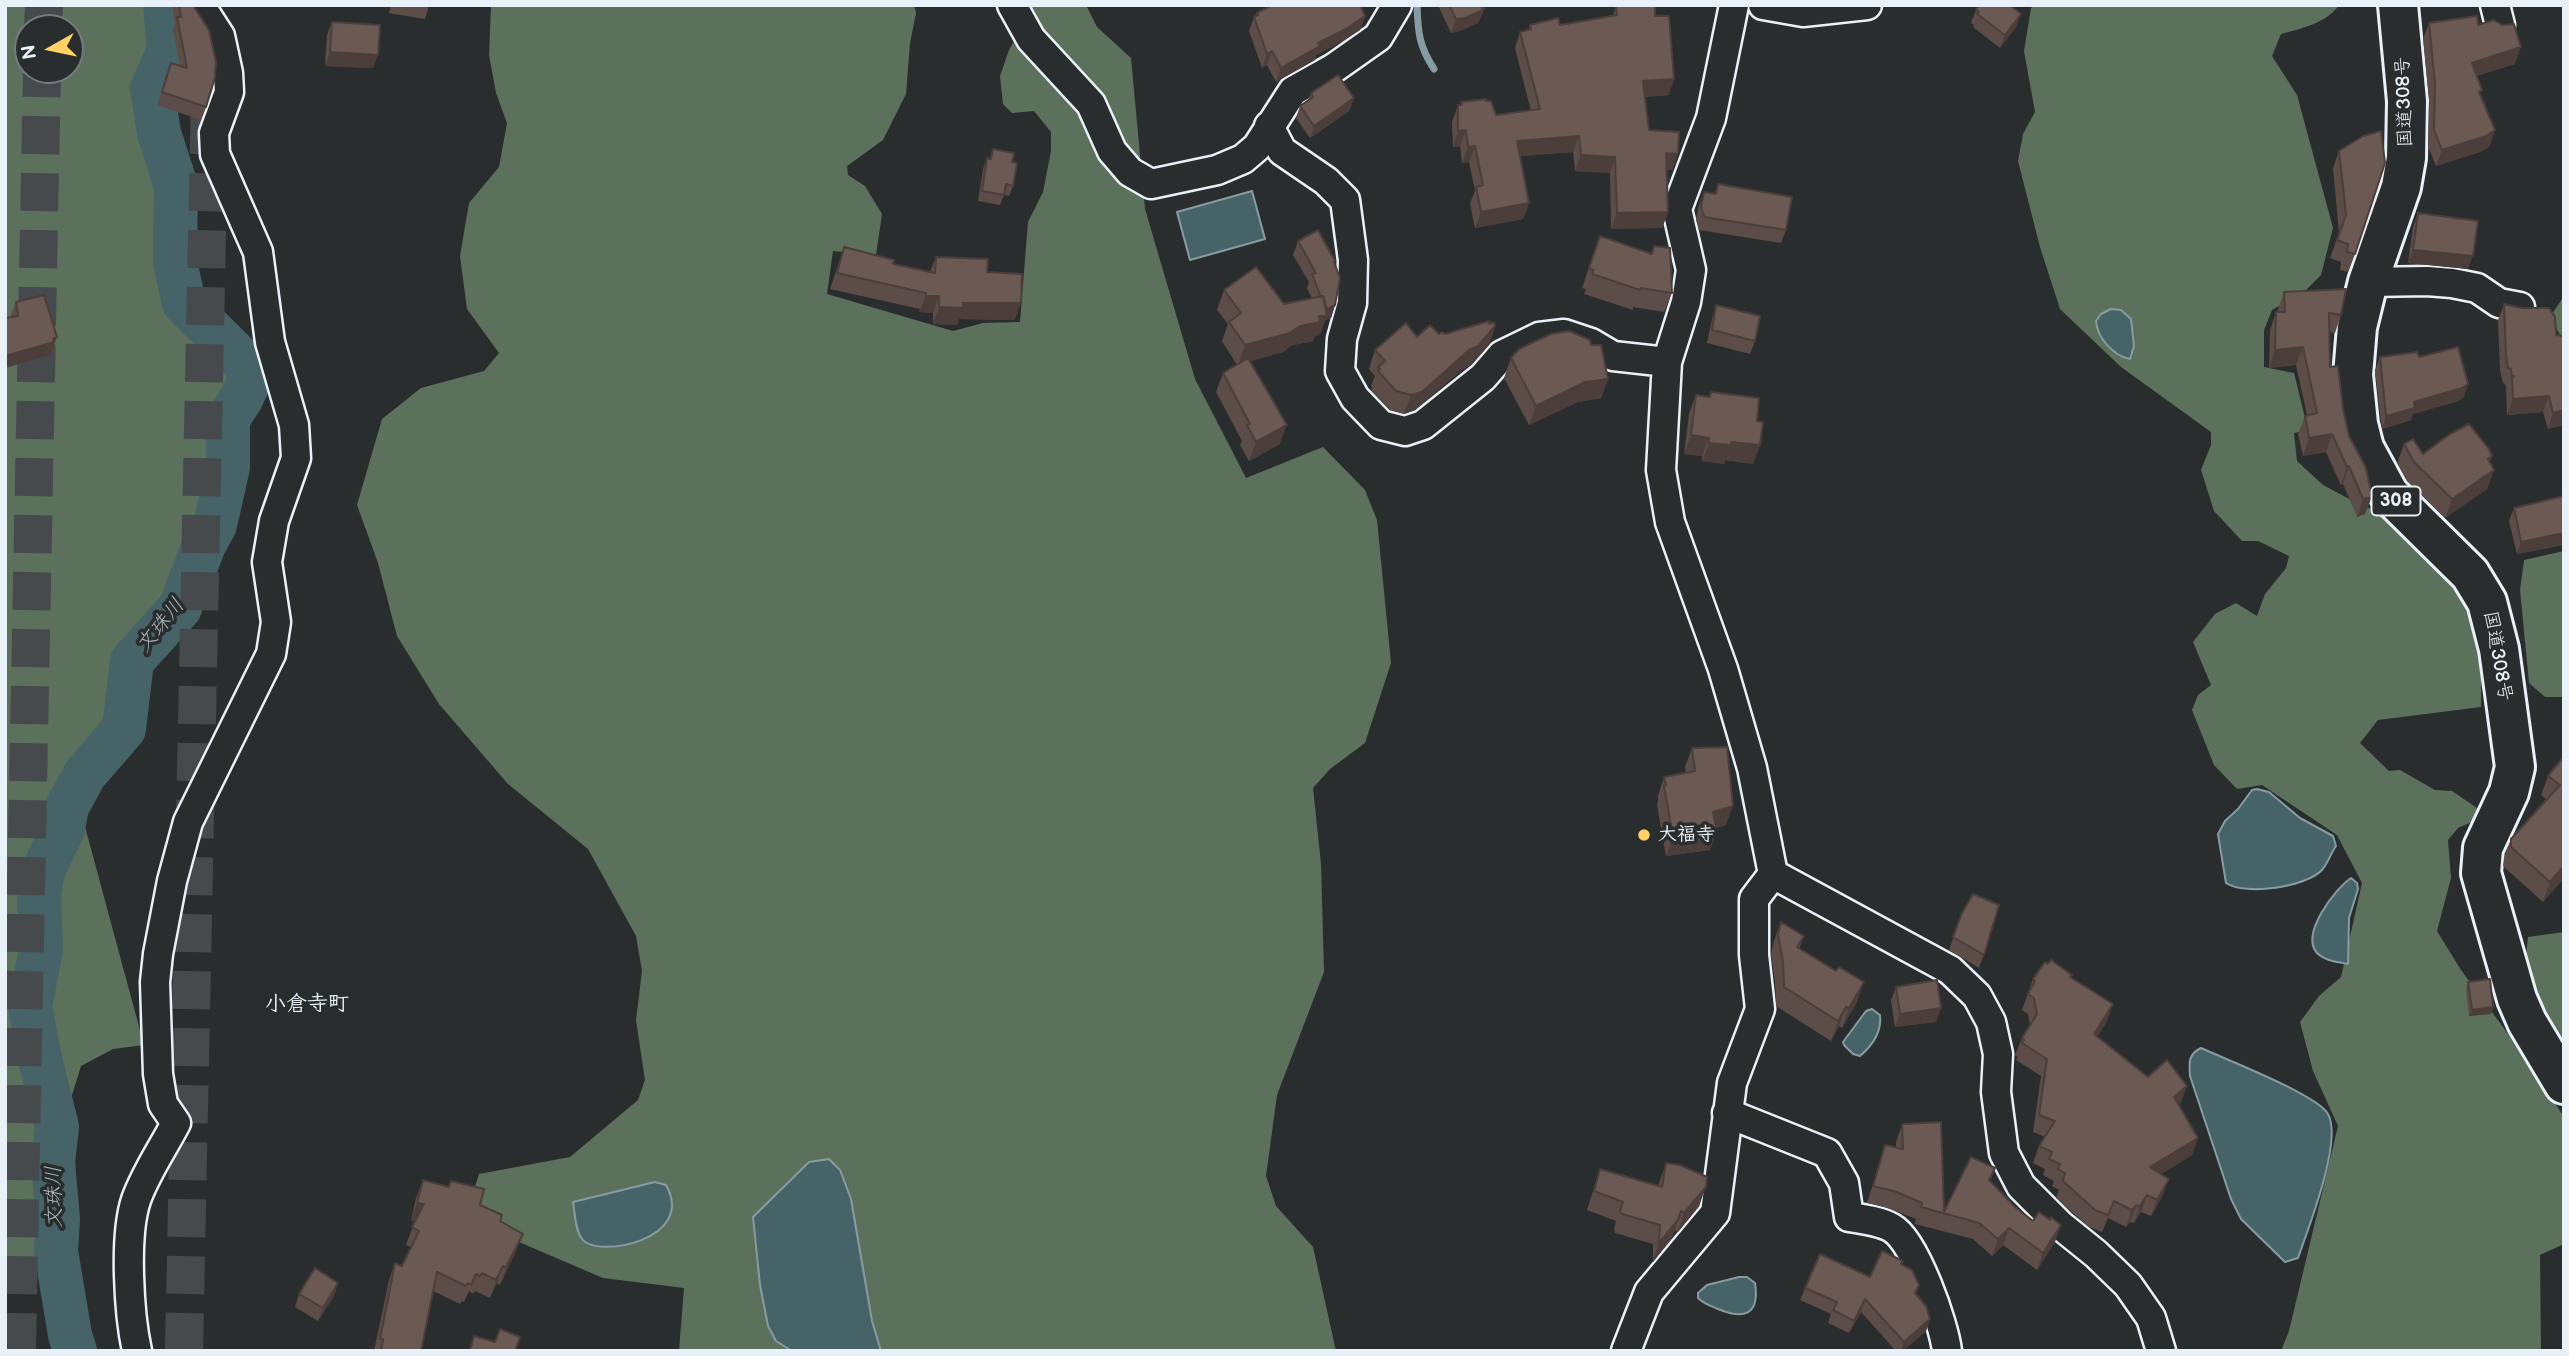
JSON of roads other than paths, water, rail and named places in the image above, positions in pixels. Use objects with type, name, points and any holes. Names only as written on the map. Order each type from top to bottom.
[{"type":"highway","name":"国道308号","points":[[2398,5],[2407,101],[2406,158],[2398,196],[2368,282],[2357,327],[2353,375],[2361,436],[2375,470],[2389,494],[2470,574],[2487,602],[2499,649],[2515,767],[2509,793],[2483,848],[2481,873],[2517,999],[2527,1023],[2564,1084]]},
{"type":"street","points":[[138,1351],[131,1321],[130,1282],[130,1242],[136,1201],[176,1123],[163,1104],[158,1074],[155,982],[158,954],[172,881],[188,822],[271,654],[276,622],[267,562],[275,521],[296,458],[294,425],[270,342],[258,252],[215,155],[214,133],[229,92],[228,73],[220,36],[200,5]]},
{"type":"street","points":[[1012,5],[1031,38],[1091,104],[1112,151],[1130,172],[1151,184],[1217,170],[1243,159],[1257,147],[1293,91],[1334,68],[1378,37],[1397,5]]},
{"type":"street","points":[[1626,1351],[1649,1292],[1715,1213],[1732,1083],[1760,1009],[1754,955],[1754,899],[1773,874],[1752,768],[1727,681],[1670,522],[1661,470],[1667,362],[1686,302],[1691,270],[1677,209],[1711,118],[1734,5]]},
{"type":"street","points":[[1763,5],[1803,12],[1867,5]]},
{"type":"street","points":[[1269,126],[1282,152],[1326,181],[1345,200],[1353,260],[1352,303],[1342,339],[1340,371],[1355,398],[1381,425],[1405,431],[1423,425],[1483,377],[1502,355],[1539,337],[1564,334],[1591,343],[1613,356],[1667,362]]},
{"type":"street","points":[[2368,282],[2452,283],[2477,288],[2499,303],[2520,307]]},
{"type":"street","points":[[1773,874],[1950,970],[1977,996],[1991,1022],[1998,1054],[1996,1092],[2004,1153],[2021,1186],[2060,1225],[2128,1284],[2151,1318],[2161,1351]]},
{"type":"street","points":[[1727,1113],[1827,1153],[1844,1183],[1849,1217],[1894,1228],[1913,1254],[1945,1332],[1947,1351]]},
{"type":"water","points":[[1252,191],[1265,239],[1190,260],[1177,212]]},
{"type":"water","points":[[2111,309],[2121,310],[2131,319],[2134,346],[2130,359],[2112,350],[2099,333],[2096,321],[2101,314]]},
{"type":"water","points":[[2252,790],[2269,792],[2300,818],[2333,836],[2336,846],[2322,870],[2314,876],[2276,888],[2247,889],[2226,883],[2218,834],[2225,821]]},
{"type":"water","points":[[2351,878],[2357,883],[2358,889],[2349,918],[2348,964],[2320,956],[2313,945],[2313,935],[2322,912]]},
{"type":"water","points":[[1872,1009],[1880,1015],[1878,1033],[1873,1043],[1860,1056],[1853,1054],[1843,1042],[1866,1011]]},
{"type":"water","points":[[2201,1048],[2290,1088],[2321,1106],[2328,1114],[2331,1144],[2328,1164],[2298,1258],[2285,1262],[2241,1219],[2231,1199],[2190,1076],[2192,1056]]},
{"type":"water","points":[[829,1159],[840,1170],[851,1199],[872,1321],[881,1351],[792,1351],[776,1341],[768,1326],[760,1285],[753,1217],[809,1162]]},
{"type":"water","points":[[655,1182],[666,1185],[672,1204],[668,1219],[657,1232],[641,1240],[606,1247],[591,1245],[582,1239],[573,1202]]},
{"type":"water","points":[[1747,1277],[1755,1283],[1755,1302],[1748,1312],[1727,1312],[1698,1298],[1698,1293],[1707,1285]]},
{"type":"waterway","name":"文珠川","points":[[75,1351],[56,1251],[58,1219],[53,1162],[57,1127],[30,1006],[41,950],[39,895],[43,871],[63,829],[67,807],[85,774],[124,729],[132,661],[180,608],[204,545],[215,525],[228,467],[228,419],[254,372],[184,303],[175,262],[176,186],[159,133],[152,88],[169,50],[165,5]]},
{"type":"waterway","points":[[1417,5],[1420,39],[1434,69]]},
{"type":"tunnel","points":[[44,5],[44,14]]},
{"type":"tunnel","points":[[184,1351],[211,42]]},
{"type":"tunnel","points":[[17,1351],[42,84]]},
{"type":"place","name":"大福寺","points":[[1644,835]]},
{"type":"district","name":"小倉寺町","points":[[307,1005]]}]
